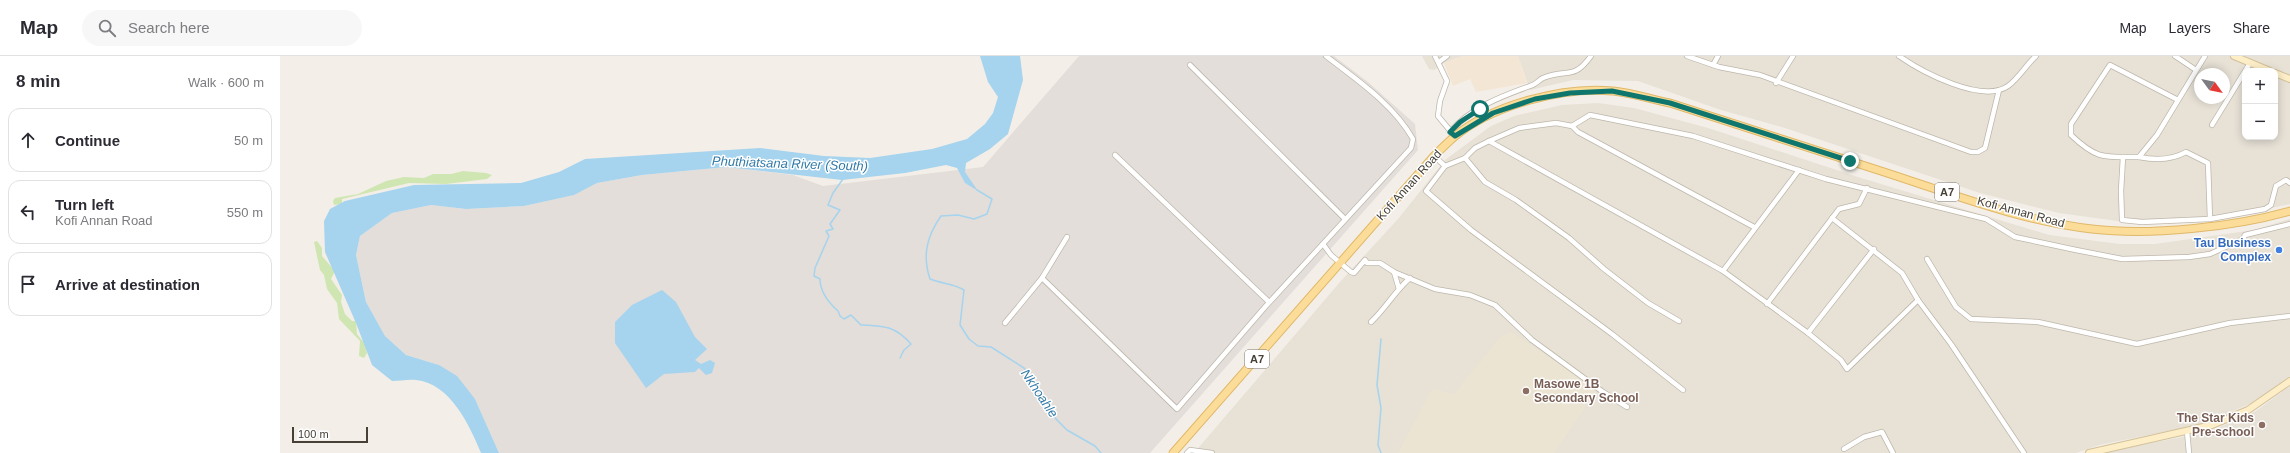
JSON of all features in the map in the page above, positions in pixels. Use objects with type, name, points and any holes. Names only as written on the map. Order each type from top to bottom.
[{"type":"main road","name":"Kofi Annan Road","points":[[1173,453],[1453,134],[1493,113],[1535,99],[1570,93],[1612,91],[1670,103],[2018,214],[2093,229],[2152,230],[2243,222],[2290,211]]},
{"type":"street","points":[[1042,278],[1177,409],[1269,302],[1410,148],[1413,139],[1404,124],[1385,103],[1326,56]]},
{"type":"street","points":[[1434,56],[1439,62],[1447,81],[1440,101],[1438,116],[1453,134],[1460,122],[1495,99],[1531,86],[1543,78],[1578,72],[1591,56]]},
{"type":"street","points":[[1439,62],[1447,56]]},
{"type":"street","points":[[1687,56],[1713,65],[1760,76],[1971,152],[1978,152],[1985,148],[1999,90]]},
{"type":"street","points":[[1713,65],[1718,56]]},
{"type":"street","points":[[1776,83],[1793,56]]},
{"type":"street","points":[[1899,56],[1960,88],[1999,90],[2008,86],[2036,56]]},
{"type":"street","points":[[2175,56],[2194,69]]},
{"type":"street","points":[[2197,68],[2205,56]]},
{"type":"street","points":[[2234,56],[2263,68]]},
{"type":"street","points":[[2212,125],[2246,60]]},
{"type":"street","points":[[2178,100],[2110,64],[2071,124],[2071,135],[2085,149],[2102,157],[2139,157],[2150,159],[2170,158],[2186,152],[2208,163],[2210,219]]},
{"type":"street","points":[[1190,65],[1345,219]]},
{"type":"street","points":[[2139,157],[2149,148],[2194,73]]},
{"type":"street","points":[[2278,74],[2290,79]]},
{"type":"street","points":[[1572,126],[1590,115],[1693,136],[1826,178],[1986,219],[2016,237],[2032,242],[2122,259],[2189,257],[2210,254],[2243,239],[2245,235],[2290,224]]},
{"type":"street","points":[[1683,390],[1612,334],[1471,230],[1426,191],[1445,166],[1465,158],[1476,148],[1489,141],[1519,128],[1539,124],[1556,123],[1572,126],[1578,132],[1632,163],[1754,227]]},
{"type":"street","points":[[1489,141],[1723,271],[1808,333],[1841,360],[1847,369],[1918,300]]},
{"type":"street","points":[[1115,155],[1269,302]]},
{"type":"street","points":[[1434,156],[1445,166]]},
{"type":"street","points":[[2123,157],[2120,191],[2122,220],[2142,222],[2210,219],[2265,209],[2271,205],[2276,186],[2286,180],[2290,183]]},
{"type":"street","points":[[1465,158],[1485,182],[1516,200],[1568,238],[1604,269],[1648,303],[1679,321]]},
{"type":"street","points":[[1723,271],[1754,227],[1775,204],[1800,170]]},
{"type":"street","points":[[1767,304],[1839,209],[1859,204],[1867,188]]},
{"type":"street","points":[[1832,218],[1874,249],[1902,273],[1918,300],[1951,344],[2024,453]]},
{"type":"street","points":[[1005,323],[1042,278],[1066,236]]},
{"type":"street","points":[[1322,244],[1339,263],[1351,272],[1354,273],[1365,260],[1367,263],[1380,263],[1394,272],[1435,289],[1470,294],[1495,305],[1532,340],[1603,392],[1627,407]]},
{"type":"street","points":[[1808,333],[1874,249]]},
{"type":"street","points":[[1927,259],[1956,307],[1971,319],[1977,320],[2038,322],[2137,344],[2230,323],[2290,316]]},
{"type":"street","points":[[1394,272],[1398,289]]},
{"type":"street","points":[[1371,322],[1384,310],[1398,289],[1410,278]]},
{"type":"street","points":[[2089,453],[2212,425],[2248,410],[2290,381]]},
{"type":"street","points":[[2187,431],[2189,453]]},
{"type":"street","points":[[1844,449],[1864,437],[1882,432],[1893,453]]},
{"type":"street","points":[[1187,453],[1190,450],[1212,453]]},
{"type":"shaded area","points":[[1079,56],[1334,56],[1368,82],[1415,124],[1418,150],[1150,453],[499,453],[475,399],[439,365],[406,355],[385,336],[366,302],[356,255],[360,236],[392,213],[431,205],[466,209],[524,206],[573,195],[597,183],[642,175],[726,167],[793,175],[823,186],[983,167]]},
{"type":"shaded area","points":[[1422,56],[1462,56],[1444,63],[1434,70],[1429,69]]},
{"type":"shaded area","points":[[1462,56],[1518,56],[1527,83],[1476,92],[1470,79],[1453,86],[1444,63]]},
{"type":"shaded area","points":[[1518,56],[2290,56],[2290,204],[2223,218],[2132,223],[2059,213],[1980,193],[1785,128],[1721,110],[1638,81],[1573,80],[1530,90]]},
{"type":"shaded area","points":[[1598,103],[1634,108],[1708,128],[1858,177],[2049,235],[2120,244],[2155,244],[2254,230],[2290,219],[2290,376],[2261,399],[2203,424],[2099,445],[2076,453],[1194,453],[1340,282],[1398,219],[1445,160],[1491,126],[1514,116],[1562,105]]},
{"type":"shaded area","name":"Masowe 1B Secondary School","points":[[1511,332],[1594,387],[1595,393],[1554,453],[1398,453],[1432,389],[1454,394],[1500,337]]},
{"type":"shaded area","points":[[2290,386],[2290,453],[2099,453],[2209,432],[2256,411]]},
{"type":"green space","points":[[463,171],[492,175],[487,179],[446,184],[409,183],[342,199],[342,204],[334,205],[333,201],[335,198],[358,194],[386,181],[404,177],[424,178],[433,174],[451,174]]},
{"type":"green space","points":[[317,241],[322,248],[322,256],[335,271],[331,279],[342,295],[341,302],[345,314],[352,321],[356,321],[357,334],[365,344],[367,353],[364,358],[359,356],[360,341],[339,319],[337,303],[327,289],[324,275],[320,270],[314,242]]},
{"type":"water","name":"Phuthiatsana River (South)","points":[[980,56],[1020,56],[1023,80],[1008,134],[990,149],[966,163],[965,172],[978,191],[965,183],[957,168],[946,165],[905,173],[842,180],[726,167],[642,175],[597,183],[574,195],[524,206],[466,209],[431,205],[392,213],[360,236],[356,255],[366,302],[385,336],[406,355],[439,365],[457,376],[475,399],[499,453],[481,453],[465,419],[449,397],[439,389],[428,383],[416,380],[392,381],[372,365],[356,323],[325,252],[324,221],[330,209],[345,201],[414,185],[521,183],[559,172],[585,159],[760,148],[824,156],[870,158],[932,149],[967,139],[985,124],[993,113],[998,97],[988,82]]},
{"type":"water","points":[[662,290],[676,302],[695,337],[707,349],[695,360],[701,364],[710,360],[715,363],[712,373],[706,375],[699,368],[695,372],[664,374],[646,388],[615,343],[615,322],[632,305]]},
{"type":"waterway","name":"Phuthiatsana River (South)","points":[[843,179],[833,193],[828,205],[840,210],[830,224],[833,229],[826,231],[829,236],[815,268],[814,276],[820,279],[820,283],[826,296],[838,311],[840,316],[844,319],[851,315],[861,325],[889,328],[905,338],[911,344],[904,350],[900,358]]},
{"type":"waterway","name":"Nkhoahle","points":[[977,190],[992,199],[987,214],[974,219],[958,215],[941,216],[936,223],[929,238],[926,254],[926,262],[930,279],[956,286],[964,290],[960,325],[969,339],[978,346],[991,347],[1024,368],[1056,419],[1067,430],[1095,446],[1101,453]]},
{"type":"waterway","points":[[1381,339],[1377,385],[1381,408],[1378,445],[1381,453]]},
{"type":"place","name":"Tau Business Complex","points":[[2279,250]]},
{"type":"place","name":"Masowe 1B Secondary School","points":[[1526,391]]},
{"type":"place","name":"The Star Kids Pre-school","points":[[2262,425]]},
{"type":"route","points":[[1480,109],[1460,122],[1450,132],[1455,136],[1493,113],[1535,99],[1570,93],[1612,91],[1670,103],[1850,161]]}]
